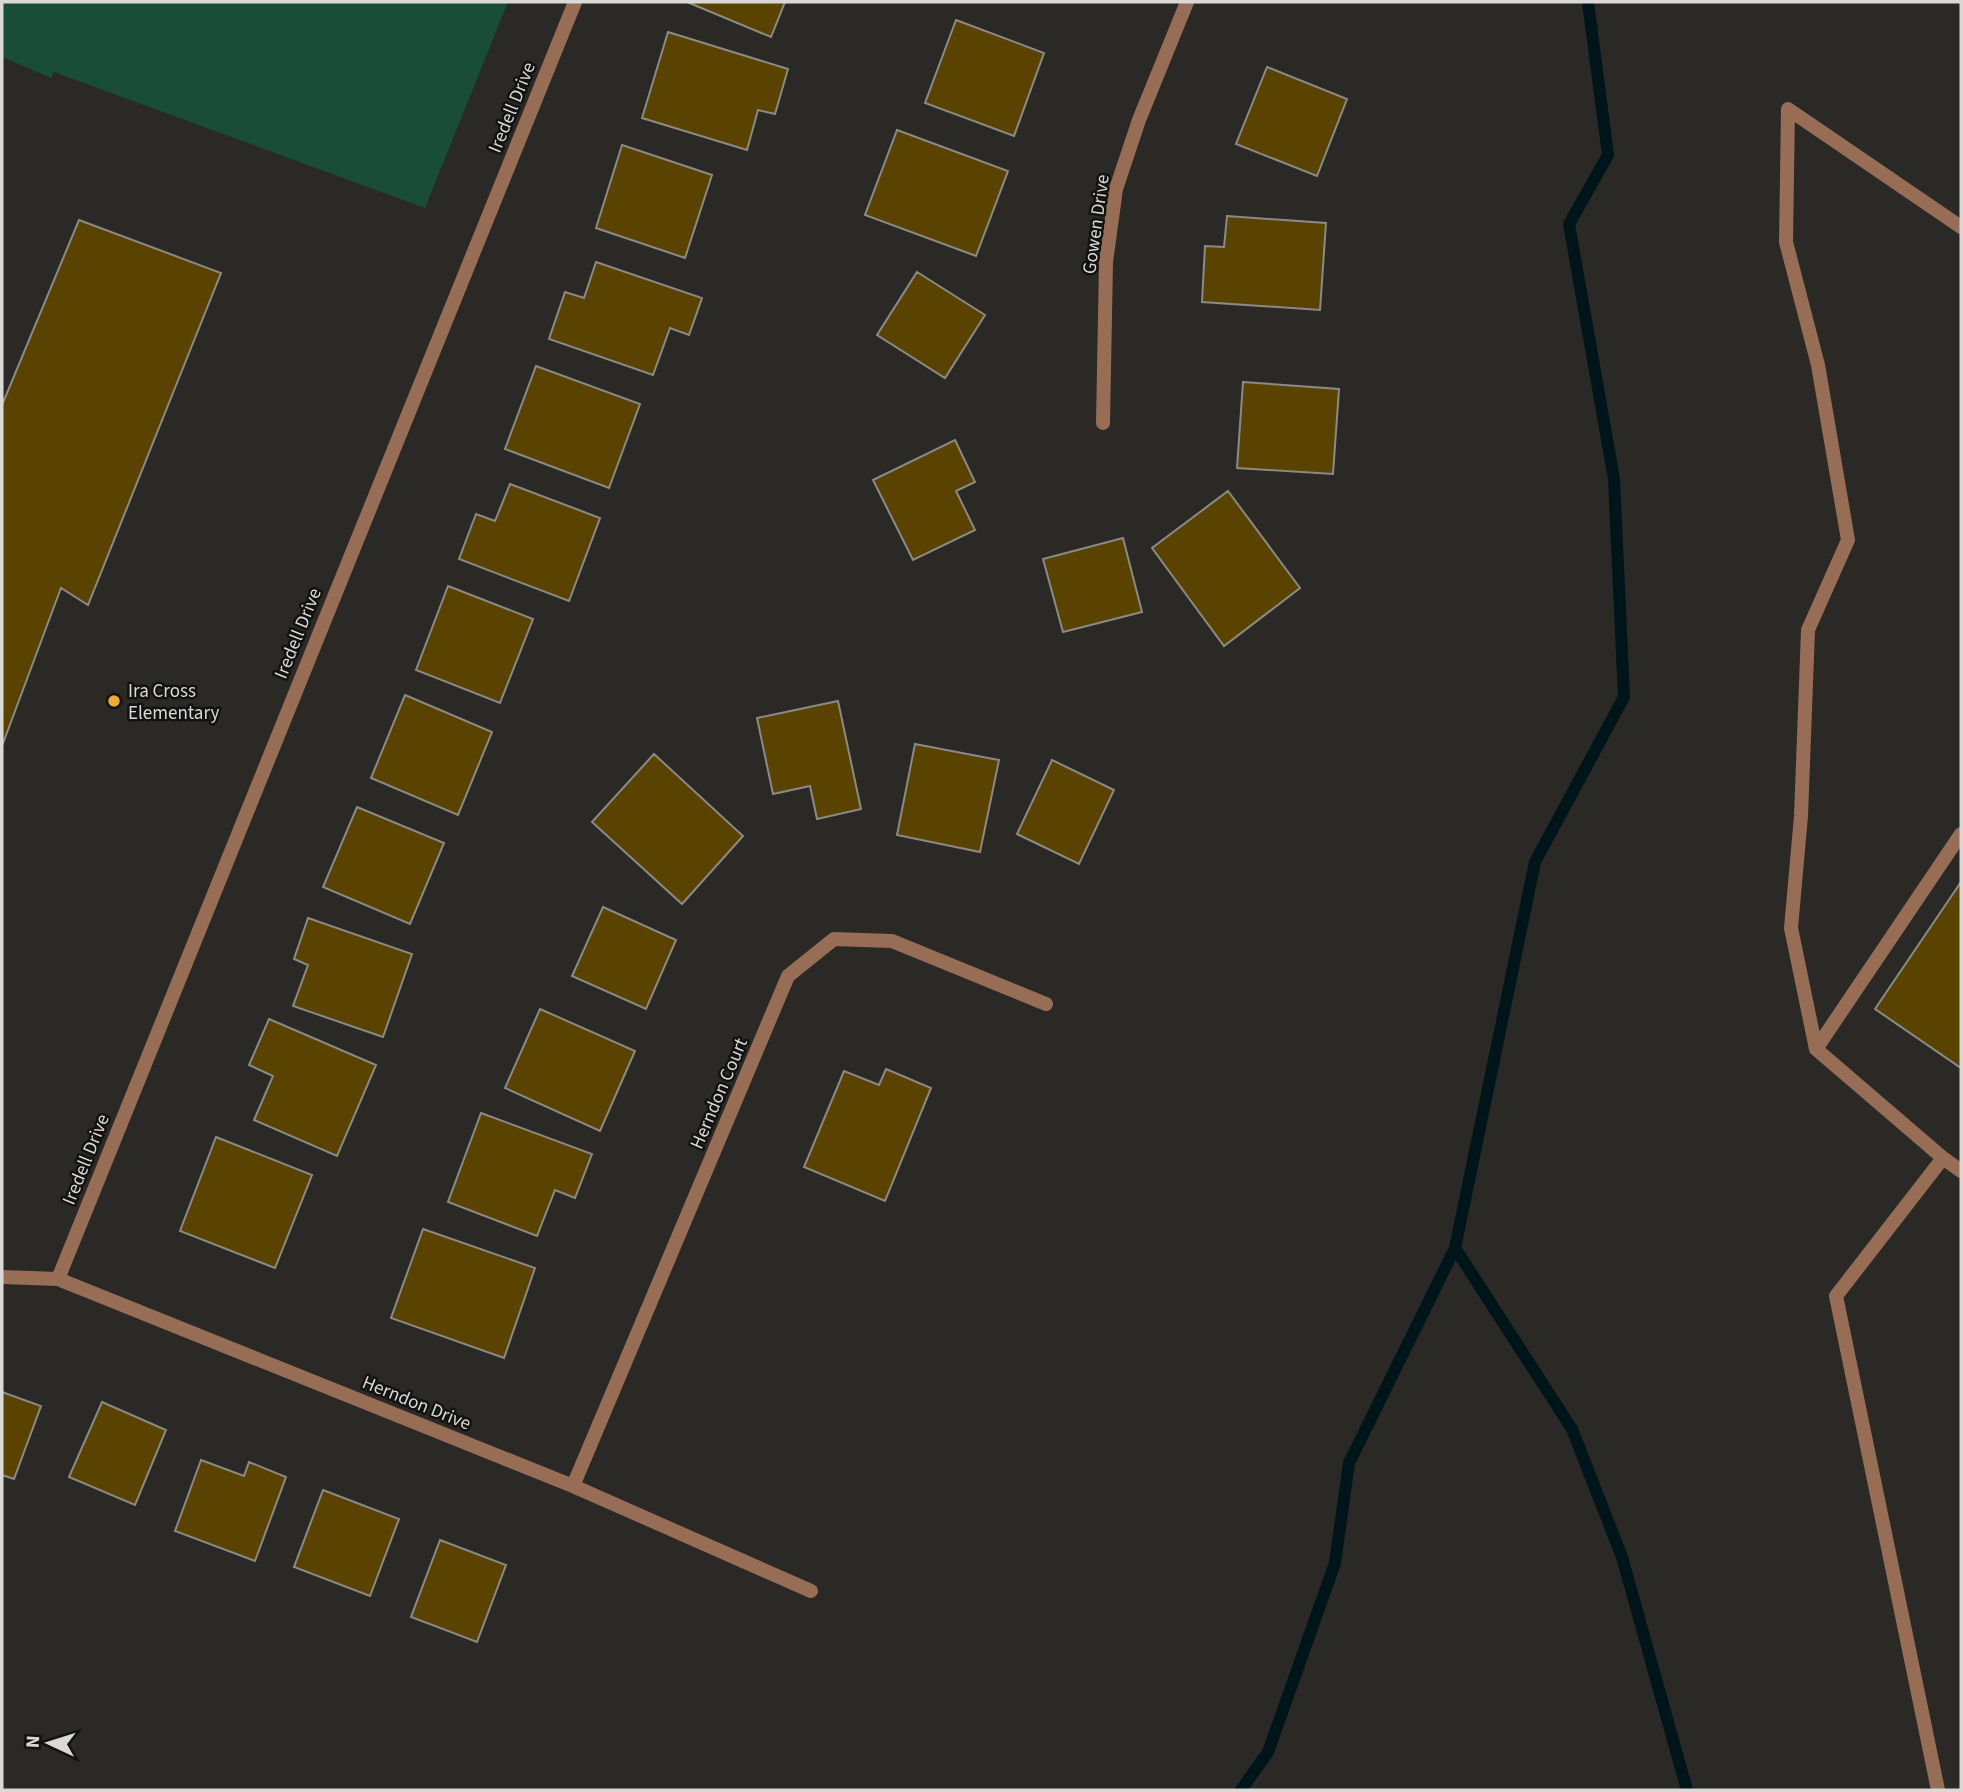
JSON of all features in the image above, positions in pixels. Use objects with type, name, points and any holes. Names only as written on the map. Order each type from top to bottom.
[{"type":"street","name":"Iredell Drive","points":[[58,1279],[575,2]]},
{"type":"street","name":"Gowen Drive","points":[[1103,423],[1106,262],[1116,189],[1139,120],[1187,2]]},
{"type":"street","points":[[1961,227],[1788,109],[1786,242],[1818,365],[1849,540],[1808,629],[1801,816],[1791,928],[1816,1049],[1961,1171]]},
{"type":"street","points":[[1816,1049],[1961,834]]},
{"type":"street","name":"Herndon Court","points":[[573,1486],[788,976],[834,939],[892,941],[1046,1004]]},
{"type":"street","points":[[1938,1790],[1836,1296],[1943,1158]]},
{"type":"street","name":"Herndon Drive","points":[[2,1277],[58,1279],[573,1486],[811,1591]]},
{"type":"green space","points":[[2,2],[508,2],[425,208],[54,72],[51,78],[2,57]]},
{"type":"building","points":[[687,2],[785,2],[771,37]]},
{"type":"building","points":[[956,20],[1044,53],[1014,136],[925,103]]},
{"type":"building","points":[[668,32],[788,69],[775,114],[758,110],[747,150],[642,118]]},
{"type":"building","points":[[1267,67],[1347,99],[1317,176],[1236,144]]},
{"type":"building","points":[[897,130],[1008,171],[976,256],[865,215]]},
{"type":"building","points":[[622,145],[712,175],[685,258],[596,228]]},
{"type":"building","points":[[1227,216],[1326,223],[1320,310],[1202,302],[1205,246],[1224,247]]},
{"type":"building","points":[[79,220],[221,273],[88,605],[61,588],[2,746],[2,405]]},
{"type":"building","points":[[596,262],[702,298],[689,335],[670,328],[653,375],[549,339],[565,292],[584,298]]},
{"type":"building","points":[[917,272],[985,315],[945,378],[877,335]]},
{"type":"building","points":[[536,366],[640,404],[609,488],[505,449]]},
{"type":"building","points":[[1243,382],[1339,389],[1333,474],[1237,468]]},
{"type":"building","points":[[955,440],[975,482],[956,491],[975,530],[913,560],[873,480]]},
{"type":"building","points":[[510,484],[600,518],[569,601],[459,559],[476,514],[495,521]]},
{"type":"building","points":[[1228,491],[1300,588],[1224,646],[1152,548]]},
{"type":"building","points":[[1123,538],[1142,612],[1063,632],[1043,559]]},
{"type":"building","points":[[448,586],[533,619],[500,703],[416,670]]},
{"type":"building","points":[[405,695],[492,732],[458,815],[371,778]]},
{"type":"building","points":[[838,701],[861,809],[817,819],[810,786],[773,794],[757,718]]},
{"type":"building","points":[[915,744],[999,760],[980,852],[897,835]]},
{"type":"building","points":[[654,754],[743,836],[682,904],[592,822]]},
{"type":"building","points":[[1052,760],[1114,790],[1079,864],[1017,834]]},
{"type":"building","points":[[357,807],[444,843],[410,924],[323,887]]},
{"type":"building","points":[[1961,882],[1961,1068],[1875,1009]]},
{"type":"building","points":[[603,907],[676,940],[646,1009],[572,976]]},
{"type":"building","points":[[308,918],[412,954],[383,1037],[293,1006],[308,965],[294,959]]},
{"type":"building","points":[[540,1009],[635,1051],[600,1131],[505,1088]]},
{"type":"building","points":[[269,1019],[376,1065],[337,1156],[254,1120],[273,1076],[249,1065]]},
{"type":"building","points":[[886,1069],[931,1088],[885,1201],[804,1167],[844,1071],[879,1085]]},
{"type":"building","points":[[481,1113],[592,1154],[575,1198],[555,1190],[537,1236],[448,1202]]},
{"type":"building","points":[[216,1137],[312,1175],[275,1268],[180,1231]]},
{"type":"building","points":[[423,1229],[535,1268],[504,1358],[391,1318]]},
{"type":"building","points":[[2,1392],[41,1406],[14,1479],[2,1475]]},
{"type":"building","points":[[102,1402],[166,1430],[135,1505],[69,1477]]},
{"type":"building","points":[[201,1460],[244,1476],[249,1462],[286,1477],[255,1561],[175,1531]]},
{"type":"building","points":[[323,1490],[399,1519],[370,1596],[294,1567]]},
{"type":"building","points":[[440,1540],[506,1565],[477,1642],[411,1617]]},
{"type":"waterway","points":[[1588,2],[1608,155],[1569,224],[1614,479],[1624,697],[1535,862],[1455,1248],[1572,1429],[1622,1557],[1687,1790]]},
{"type":"waterway","points":[[1241,1790],[1268,1752],[1335,1563],[1349,1463],[1455,1248]]},
{"type":"place","name":"Ira Cross Elementary","points":[[114,701]]}]
